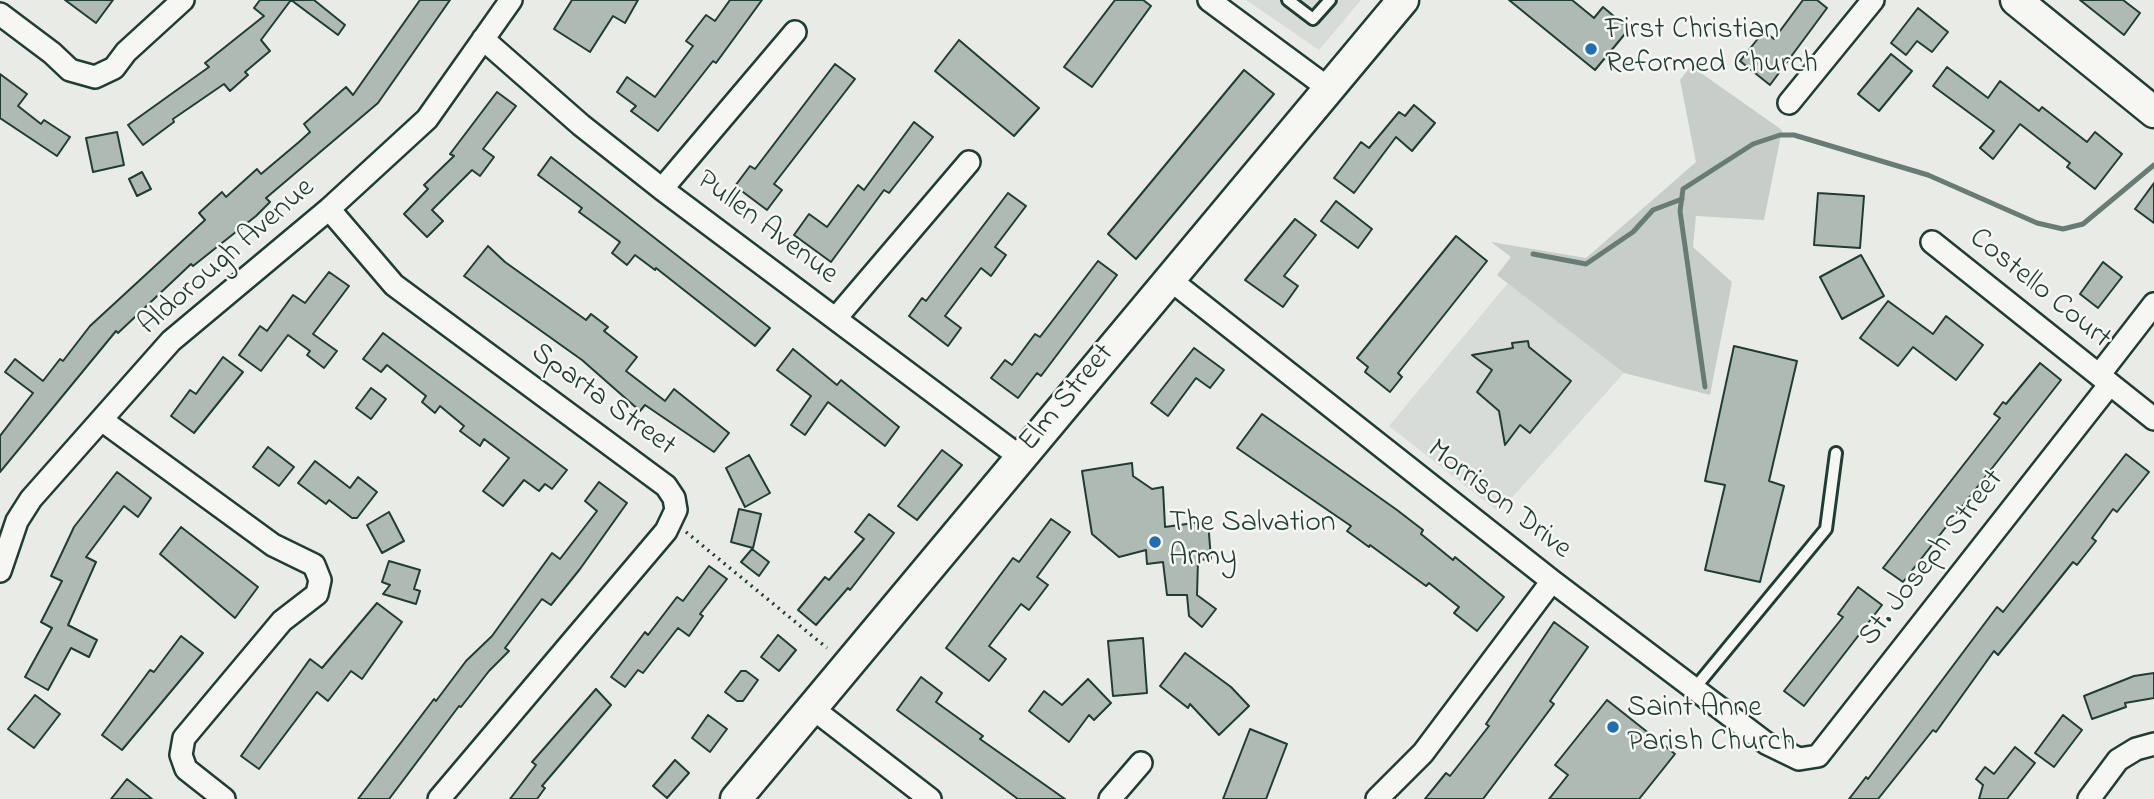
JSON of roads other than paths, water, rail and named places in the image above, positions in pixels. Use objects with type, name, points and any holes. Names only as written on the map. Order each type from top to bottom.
[{"type":"main road","name":"Elm Street","points":[[736,799],[1168,278],[1403,0]]},
{"type":"main road","points":[[2016,0],[2154,112]]},
{"type":"street","points":[[0,14],[70,70],[95,77],[114,68],[126,52],[183,0]]},
{"type":"street","name":"Aldorough Avenue","points":[[0,571],[17,521],[31,499],[103,421],[171,341],[330,209],[427,119],[511,0]]},
{"type":"street","points":[[1209,0],[1328,88]]},
{"type":"street","points":[[1789,103],[1873,0]]},
{"type":"street","points":[[662,189],[795,32]]},
{"type":"street","name":"Pullen Avenue","points":[[483,39],[581,125],[662,189],[1020,457]]},
{"type":"street","points":[[836,318],[969,162]]},
{"type":"street","name":"Sparta Street","points":[[330,209],[394,285],[666,486],[674,498],[676,510],[666,531],[439,799]]},
{"type":"street","name":"Costello Court","points":[[1932,242],[2154,419]]},
{"type":"street","name":"Morrison Drive","points":[[1168,278],[1694,689],[1776,751],[1799,759]]},
{"type":"street","name":"St. Joseph Street","points":[[1799,759],[1818,756],[2104,380],[2154,304]]},
{"type":"street","points":[[103,421],[273,545],[314,565],[320,579],[317,594],[282,621],[184,738],[181,755],[186,769],[223,799]]},
{"type":"street","points":[[1377,799],[1423,753],[1552,580]]},
{"type":"street","points":[[812,708],[930,799]]},
{"type":"street","points":[[2089,799],[2118,760],[2136,749],[2154,744]]},
{"type":"street","points":[[1110,799],[1141,763]]},
{"type":"lane","points":[[1288,0],[1313,19],[1330,0]]},
{"type":"lane","points":[[1694,689],[1826,530],[1836,453]]},
{"type":"waterway","points":[[1705,387],[1680,211],[1683,189],[1753,144],[1780,135],[1794,135],[1928,175],[2037,223],[2063,229],[2083,224],[2154,165]]},
{"type":"waterway","points":[[1533,254],[1586,264],[1633,232],[1653,210],[1682,199]]},
{"type":"place","name":"First Christian Reformed Church","points":[[1591,49]]},
{"type":"place","name":"The Salvation Army","points":[[1155,542]]},
{"type":"place","name":"Saint Anne Parish Church","points":[[1613,727]]}]
